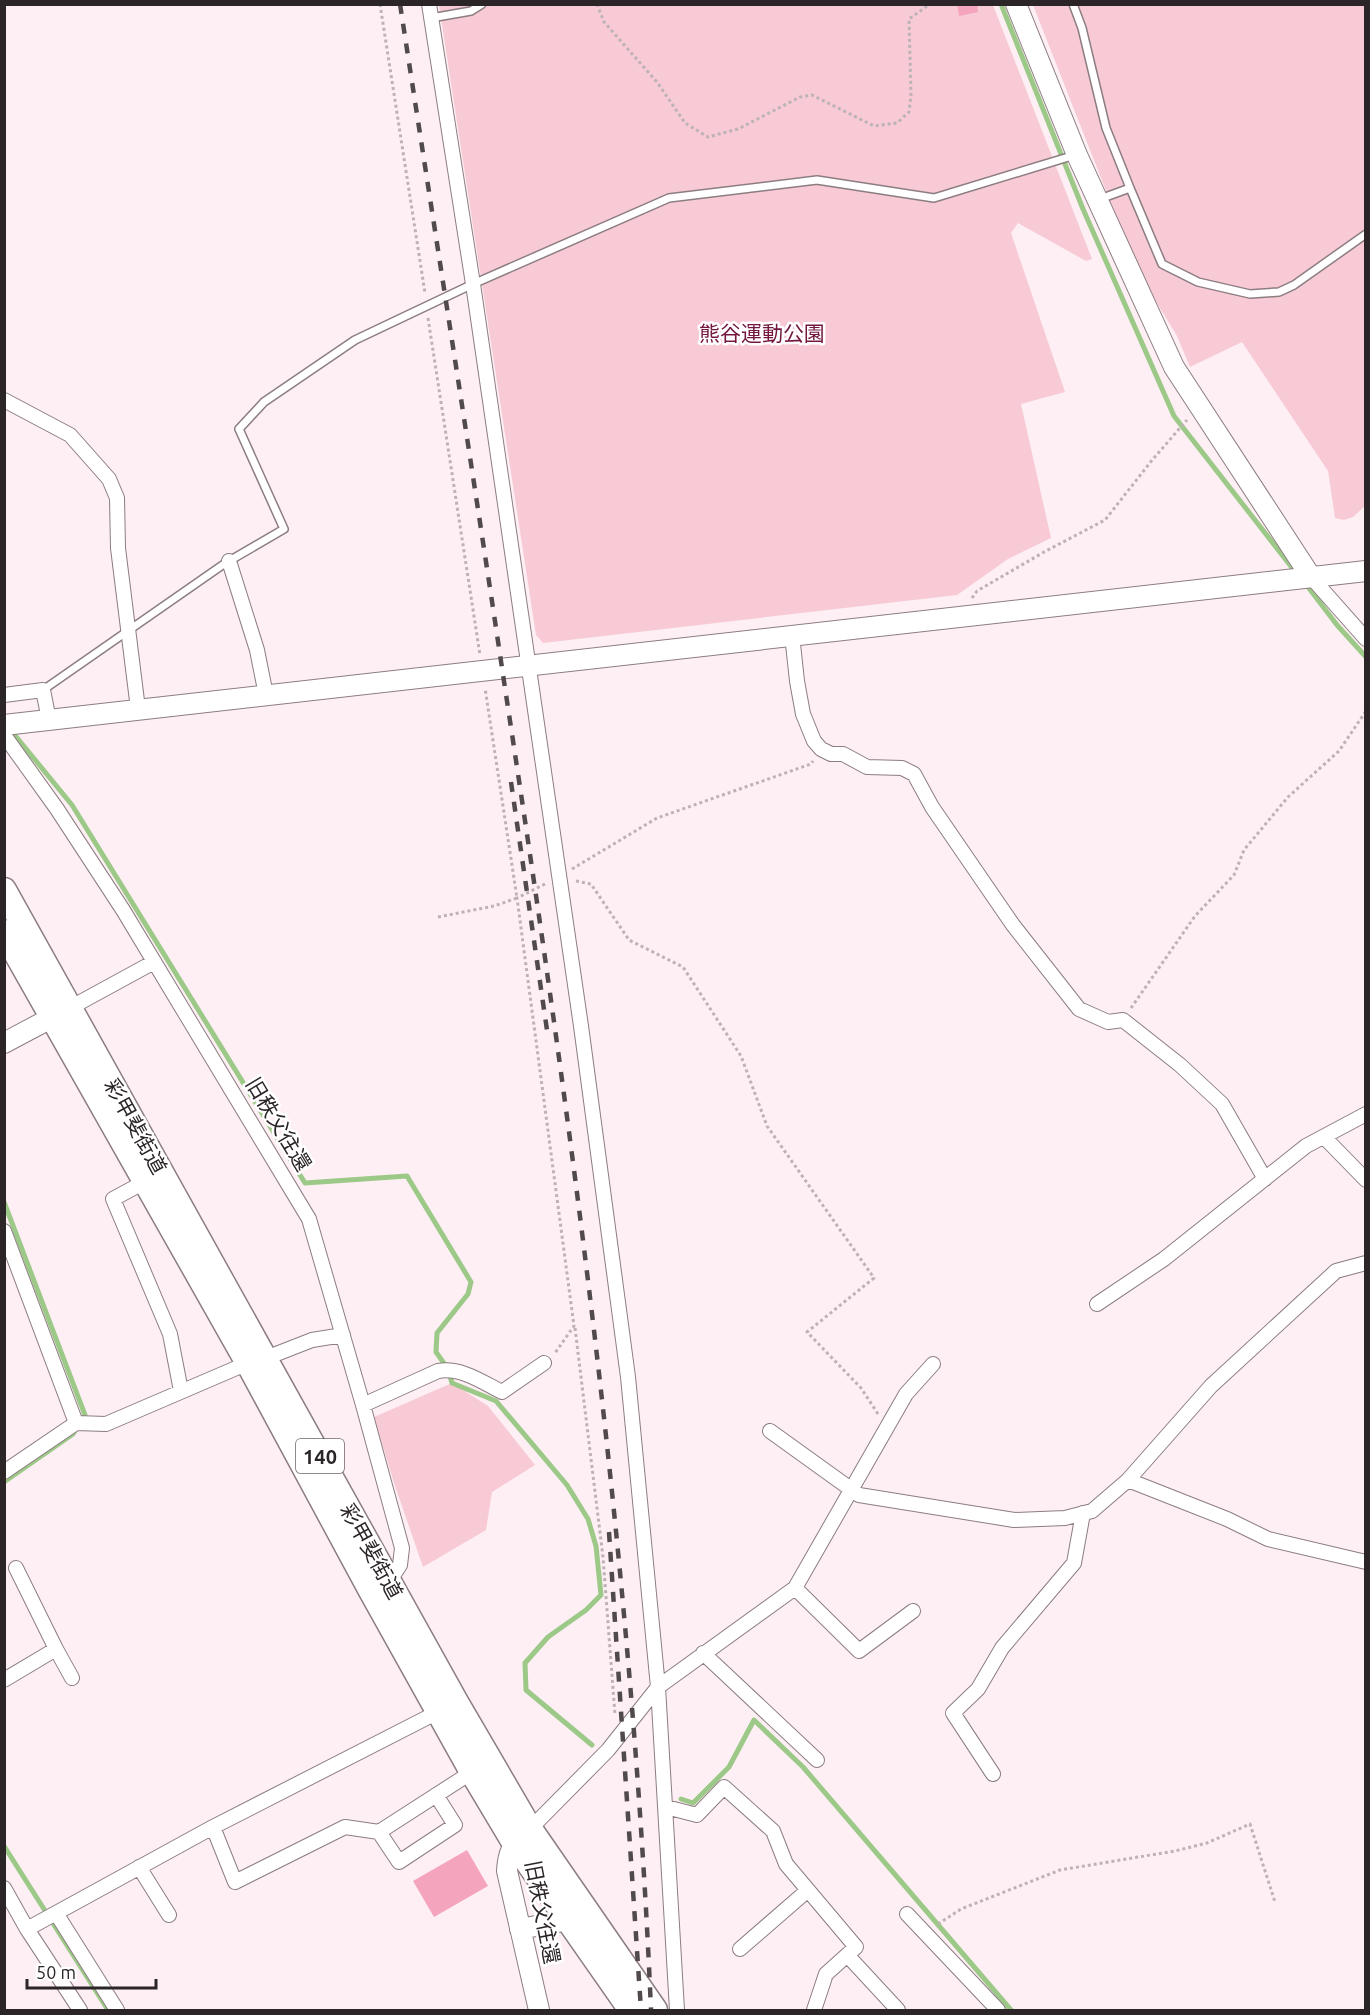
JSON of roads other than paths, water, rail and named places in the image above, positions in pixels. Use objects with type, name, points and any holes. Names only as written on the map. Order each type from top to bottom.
[{"type":"highway","name":"彩甲斐街道","points":[[4,890],[61,1012],[257,1360],[388,1582],[568,1920],[631,2010]]},
{"type":"highway","name":"彩甲斐街道","points":[[4,932],[61,1012]]},
{"type":"highway","name":"彩甲斐街道","points":[[257,1360],[370,1589],[472,1772],[655,2010]]},
{"type":"street","points":[[1016,4],[1076,155],[1174,367],[1311,577],[1365,639]]},
{"type":"street","points":[[430,11],[473,284],[581,1026],[628,1377],[658,1687],[677,2010]]},
{"type":"street","points":[[4,400],[70,435],[109,480],[117,498],[118,548],[138,710]]},
{"type":"street","points":[[229,561],[257,650],[266,695]]},
{"type":"street","points":[[9,727],[49,720],[482,670],[1365,571]]},
{"type":"street","points":[[792,635],[802,714],[820,749],[831,754],[843,754],[867,767],[902,768],[914,774],[932,807],[1013,925],[1079,1009],[1108,1022],[1123,1020],[1180,1065],[1222,1104],[1265,1179]]},
{"type":"street","points":[[4,695],[43,690],[49,720]]},
{"type":"street","name":"旧秩父往還","points":[[9,727],[57,809],[123,910],[309,1219],[402,1548],[400,1565],[388,1582]]},
{"type":"street","points":[[4,1043],[154,962]]},
{"type":"street","points":[[1097,1304],[1164,1259],[1306,1146],[1365,1114]]},
{"type":"street","points":[[1324,1137],[1365,1180]]},
{"type":"street","points":[[155,1177],[113,1198],[170,1334],[181,1391]]},
{"type":"street","points":[[4,1231],[76,1423]]},
{"type":"street","points":[[770,1431],[859,1495],[1014,1520],[1065,1518],[1092,1511],[1128,1480],[1211,1386],[1336,1271],[1365,1263]]},
{"type":"street","points":[[4,1472],[76,1423],[106,1424],[257,1360],[312,1340],[343,1335]]},
{"type":"street","points":[[363,1405],[438,1371],[448,1369],[465,1374],[502,1392],[544,1363]]},
{"type":"street","points":[[522,1836],[608,1750],[658,1687],[795,1588],[906,1394],[933,1364]]},
{"type":"street","points":[[1128,1480],[1227,1519],[1268,1539],[1365,1562]]},
{"type":"street","points":[[993,1774],[953,1713],[978,1689],[1002,1648],[1074,1563],[1083,1513]]},
{"type":"street","points":[[16,1568],[72,1678]]},
{"type":"street","points":[[795,1588],[859,1651],[913,1611]]},
{"type":"street","points":[[4,1680],[56,1649]]},
{"type":"street","points":[[703,1653],[817,1760]]},
{"type":"street","points":[[27,1929],[213,1827],[438,1712]]},
{"type":"street","points":[[213,1827],[235,1882],[345,1827],[379,1832],[472,1772]]},
{"type":"street","points":[[666,1807],[697,1815],[724,1787],[773,1831],[786,1864],[856,1947],[826,1974],[814,2010]]},
{"type":"street","points":[[379,1832],[399,1862],[455,1825],[436,1795]]},
{"type":"street","name":"旧秩父往還","points":[[522,1836],[507,1856],[507,1871],[539,2010]]},
{"type":"street","points":[[140,1867],[169,1915]]},
{"type":"street","points":[[4,1888],[27,1929],[80,2010]]},
{"type":"street","points":[[740,1948],[808,1890]]},
{"type":"street","points":[[56,1913],[117,2010]]},
{"type":"street","points":[[907,1914],[998,2010]]},
{"type":"street","points":[[520,1929],[568,1920]]},
{"type":"street","points":[[848,1956],[898,2010]]},
{"type":"lane","points":[[430,11],[471,11],[482,4]]},
{"type":"lane","points":[[1073,4],[1082,28],[1106,128],[1162,264],[1198,282],[1250,294],[1279,292],[1294,285],[1365,234]]},
{"type":"lane","points":[[43,690],[229,561],[284,529],[239,429],[264,402],[355,340],[473,284],[669,198],[817,180],[934,198],[1076,155]]},
{"type":"lane","points":[[1098,200],[1130,188]]},
{"type":"waterway","points":[[1001,4],[1083,209],[1174,416],[1297,574]]},
{"type":"waterway","points":[[1305,583],[1337,625],[1366,657]]},
{"type":"waterway","points":[[9,728],[72,805],[305,1183],[407,1176],[471,1282],[468,1294],[437,1333],[436,1352],[448,1369],[452,1383],[496,1401],[567,1485],[588,1519],[596,1546],[601,1595],[586,1610],[548,1637],[525,1663],[526,1690],[592,1745]]},
{"type":"waterway","points":[[4,1202],[85,1415],[81,1422]]},
{"type":"waterway","points":[[4,1482],[73,1434],[76,1429]]},
{"type":"waterway","points":[[681,1799],[693,1803],[729,1767],[754,1720],[803,1767],[1011,2010]]},
{"type":"waterway","points":[[4,1846],[108,2010]]},
{"type":"railway","points":[[400,4],[530,853],[576,1182],[614,1513],[630,1678],[651,2010]]},
{"type":"railway","points":[[511,782],[548,1037]]},
{"type":"railway","points":[[609,1532],[641,2010]]},
{"type":"park label","name":"熊谷運動公園","points":[[762,333]]}]
